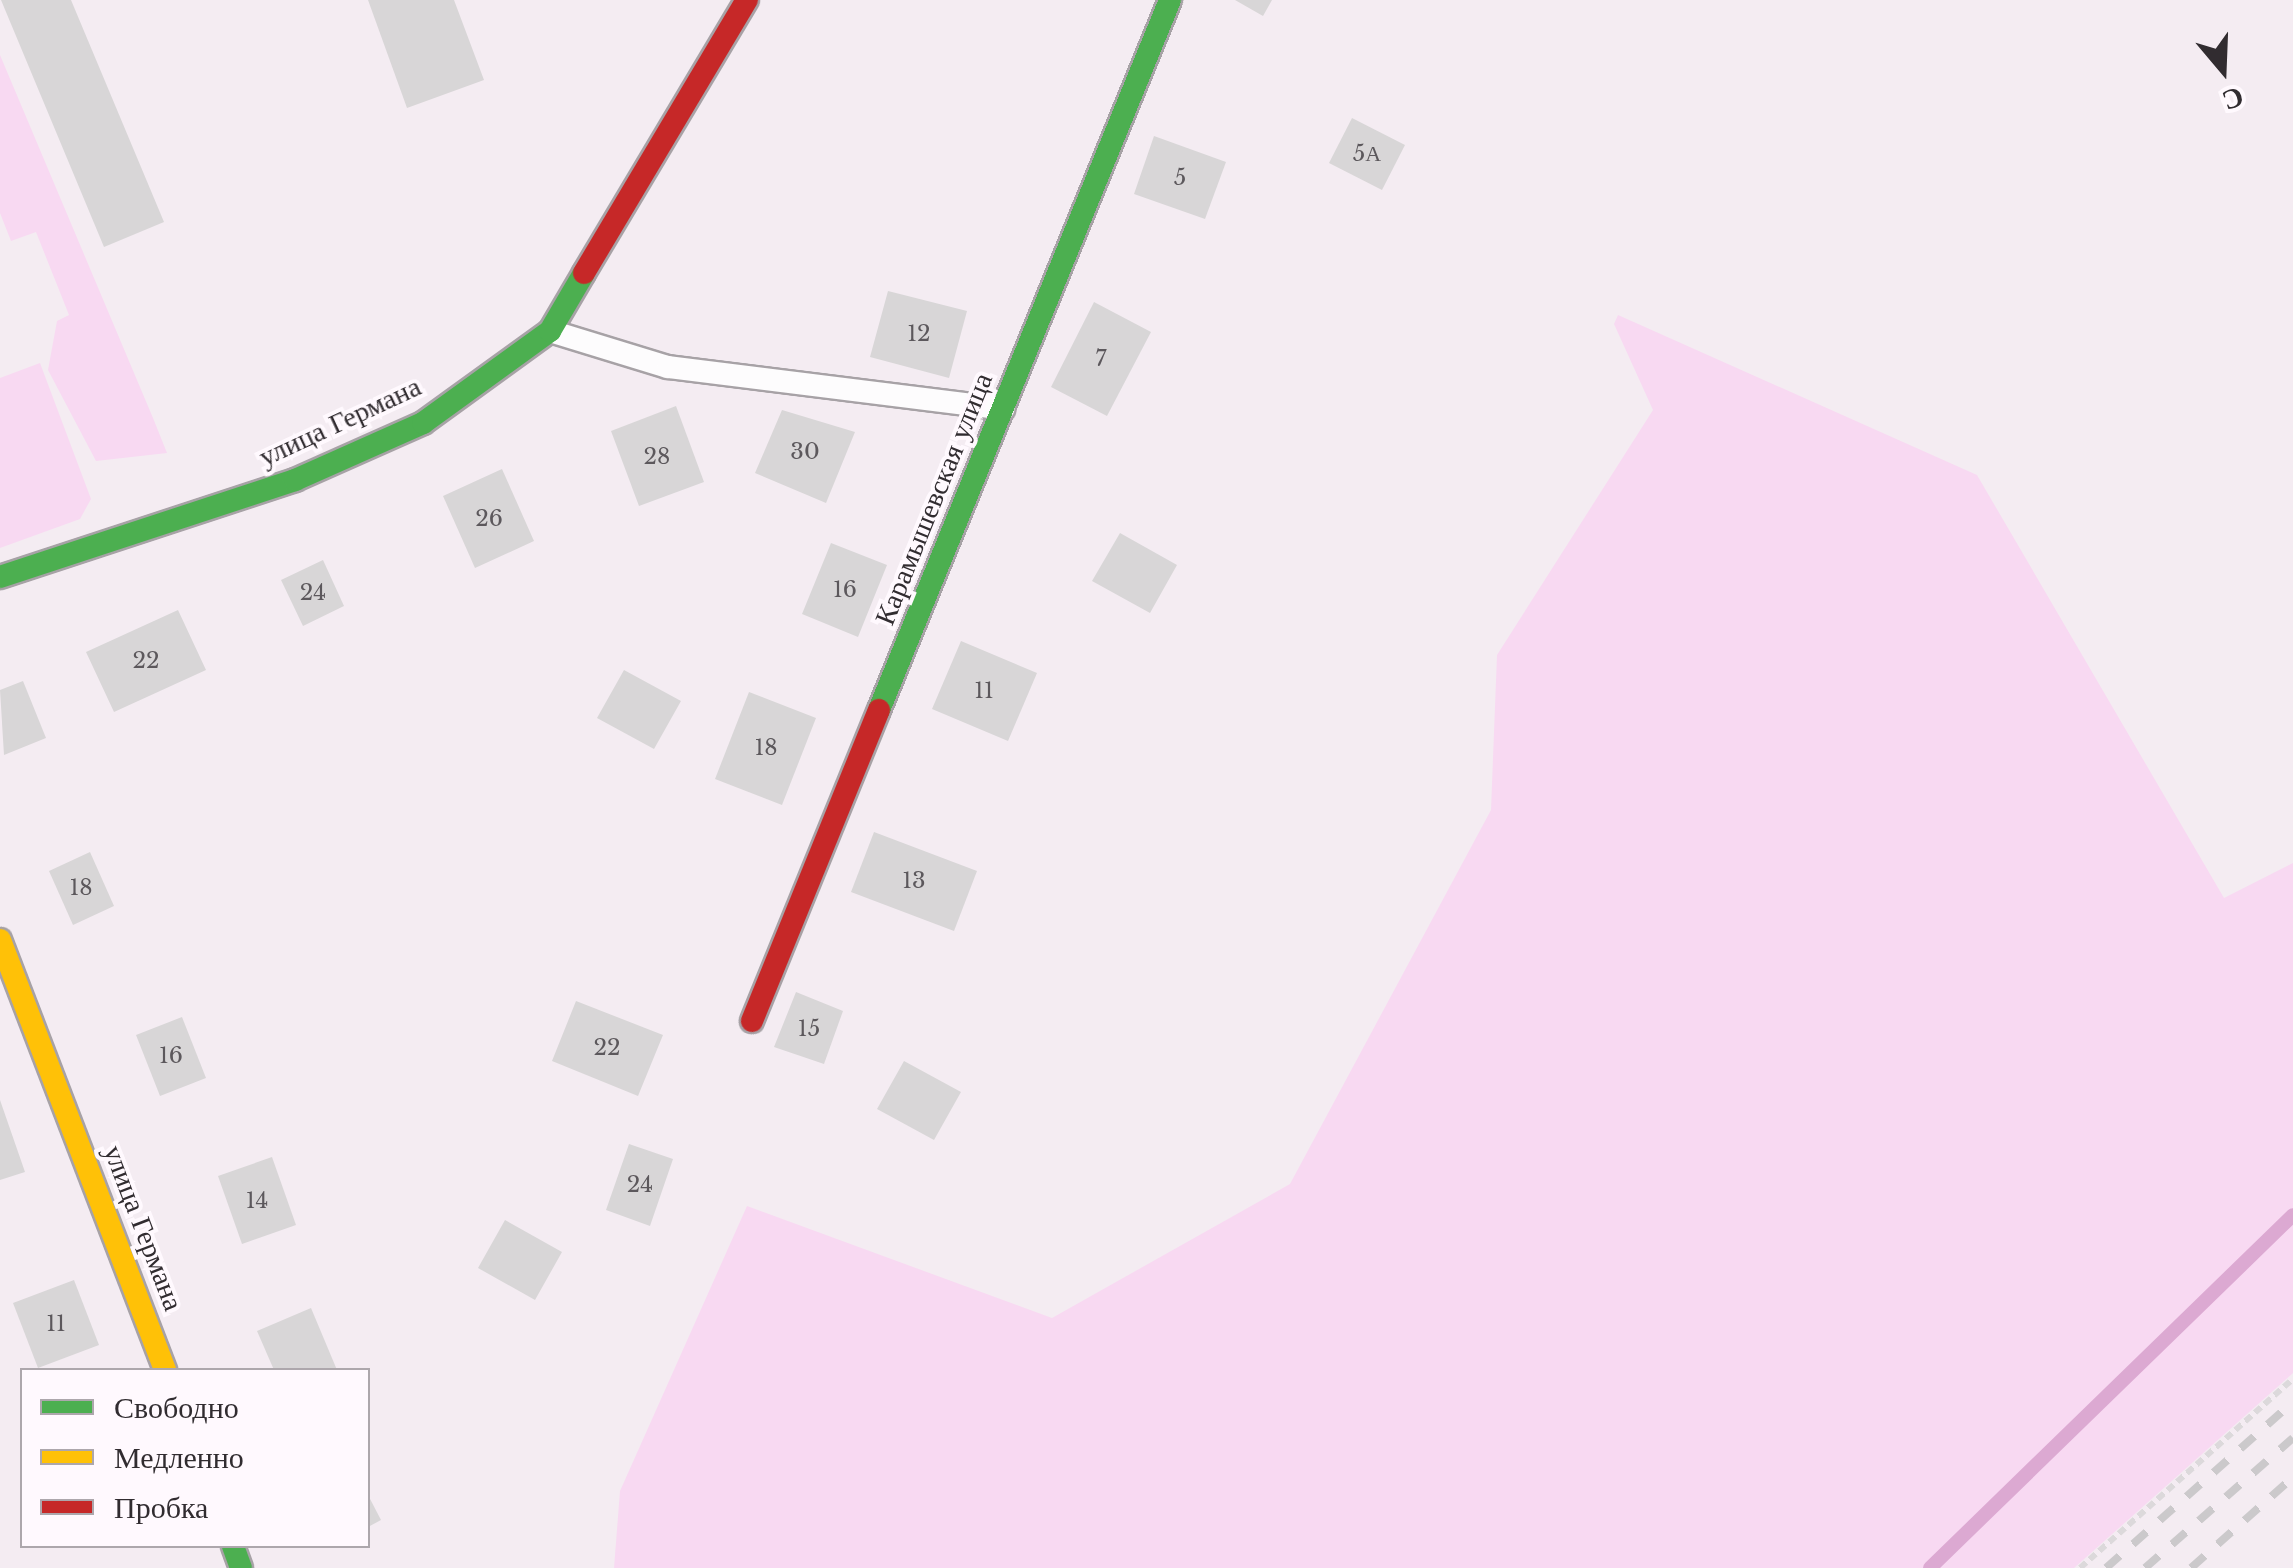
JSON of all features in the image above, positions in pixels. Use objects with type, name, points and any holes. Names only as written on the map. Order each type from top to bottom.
[{"type":"street","name":"улица Германа","points":[[0,578],[295,480],[407,430],[550,330],[747,0]]},
{"type":"street","name":"Карамышевская улица","points":[[752,1021],[1170,0]]},
{"type":"street","name":"улица Германа","points":[[0,940],[164,1368]]},
{"type":"lane","points":[[550,330],[668,367],[1003,409]]},
{"type":"path","points":[[2080,1568],[2293,1379]]},
{"type":"shaded area","points":[[0,55],[167,453],[96,461],[48,370],[57,321],[69,315],[36,232],[11,241],[0,213]]},
{"type":"shaded area","points":[[1618,315],[1977,475],[2224,898],[2293,863],[2293,1373],[2074,1568],[614,1568],[620,1491],[747,1206],[1052,1318],[1290,1184],[1491,810],[1497,655],[1653,410],[1614,324]]},
{"type":"shaded area","points":[[40,363],[91,499],[80,519],[0,548],[0,378]]},
{"type":"building","points":[[1,0],[71,0],[164,222],[104,247]]},
{"type":"building","points":[[368,0],[454,0],[484,80],[407,108]]},
{"type":"building","points":[[1235,0],[1272,0],[1263,16]]},
{"type":"building","points":[[1352,118],[1405,145],[1382,190],[1329,163]]},
{"type":"building","points":[[1154,136],[1226,162],[1205,219],[1134,194]]},
{"type":"building","points":[[888,291],[967,311],[949,378],[870,357]]},
{"type":"building","points":[[1094,302],[1151,332],[1107,416],[1051,387]]},
{"type":"building","points":[[676,406],[704,482],[639,506],[611,431]]},
{"type":"building","points":[[782,410],[855,432],[826,503],[755,473]]},
{"type":"building","points":[[502,469],[534,541],[475,568],[443,496]]},
{"type":"building","points":[[1120,533],[1177,565],[1150,613],[1092,581]]},
{"type":"building","points":[[831,543],[887,565],[858,637],[802,614]]},
{"type":"building","points":[[323,560],[344,606],[303,626],[281,580]]},
{"type":"building","points":[[178,610],[206,670],[114,712],[86,652]]},
{"type":"building","points":[[961,641],[1037,673],[1008,741],[932,709]]},
{"type":"building","points":[[624,670],[681,701],[654,749],[597,718]]},
{"type":"building","points":[[23,681],[46,738],[4,755],[0,690]]},
{"type":"building","points":[[749,692],[816,718],[782,805],[715,779]]},
{"type":"building","points":[[874,832],[977,871],[954,931],[851,892]]},
{"type":"building","points":[[90,852],[114,906],[73,925],[49,871]]},
{"type":"building","points":[[796,992],[843,1011],[824,1064],[774,1047]]},
{"type":"building","points":[[576,1001],[663,1035],[638,1096],[552,1061]]},
{"type":"building","points":[[182,1017],[206,1078],[160,1096],[136,1035]]},
{"type":"building","points":[[904,1061],[961,1092],[934,1140],[877,1109]]},
{"type":"building","points":[[0,1100],[25,1172],[0,1180]]},
{"type":"building","points":[[629,1144],[673,1159],[650,1226],[606,1210]]},
{"type":"building","points":[[272,1157],[296,1225],[242,1244],[218,1176]]},
{"type":"building","points":[[505,1220],[562,1252],[535,1300],[478,1268]]},
{"type":"building","points":[[74,1280],[99,1345],[38,1368],[13,1303]]},
{"type":"building","points":[[311,1308],[336,1368],[273,1368],[257,1331]]},
{"type":"building","points":[[370,1499],[381,1520],[370,1526]]},
{"type":"waterway","points":[[1930,1568],[2293,1215]]},
{"type":"railway","points":[[2106,1568],[2293,1402]]},
{"type":"railway","points":[[2145,1568],[2293,1438]]},
{"type":"railway","points":[[2191,1568],[2293,1477]]},
{"type":"traffic: fast","points":[[879,710],[1170,0]]},
{"type":"traffic: fast","points":[[0,577],[295,480],[423,423],[550,331],[584,273]]},
{"type":"traffic: fast","points":[[234,1548],[241,1568]]},
{"type":"traffic: slow","points":[[0,940],[164,1368]]},
{"type":"traffic: jam","points":[[584,273],[747,0]]},
{"type":"traffic: jam","points":[[752,1021],[879,710]]}]
